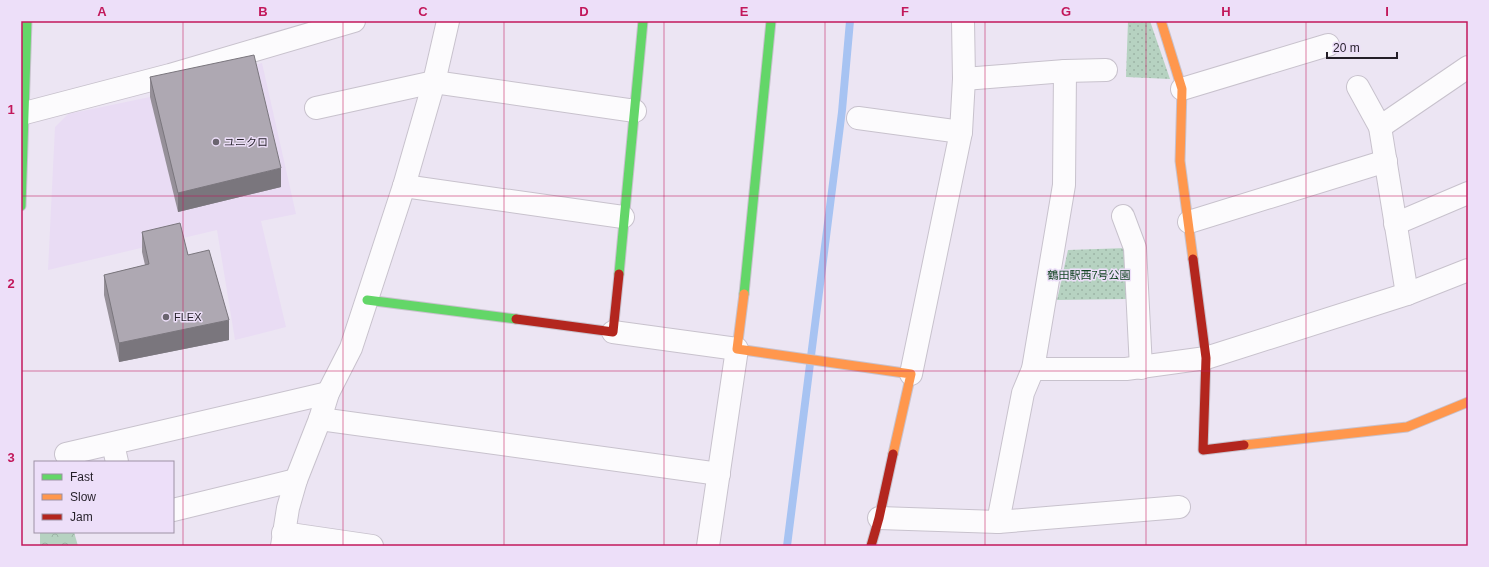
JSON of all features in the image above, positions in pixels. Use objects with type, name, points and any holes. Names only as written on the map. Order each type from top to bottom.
[{"type":"street","points":[[21,206],[27,21]]},
{"type":"street","points":[[23,114],[170,75],[354,21]]},
{"type":"street","points":[[372,546],[282,540],[288,508],[296,480],[320,419],[328,393],[351,348],[404,186],[434,82],[448,21]]},
{"type":"street","points":[[613,332],[643,21]]},
{"type":"street","points":[[708,546],[740,330],[771,21]]},
{"type":"street","points":[[871,546],[879,518],[911,374],[961,132],[964,79],[963,21]]},
{"type":"street","points":[[1161,21],[1182,89],[1180,161],[1206,358],[1203,450],[1407,427],[1468,402]]},
{"type":"street","points":[[1182,89],[1328,45]]},
{"type":"street","points":[[1380,127],[1468,67]]},
{"type":"street","points":[[964,79],[1065,71],[1106,70]]},
{"type":"street","points":[[998,522],[1023,393],[1033,369],[1064,185],[1065,71]]},
{"type":"street","points":[[316,108],[434,82],[635,111]]},
{"type":"street","points":[[1358,87],[1380,127],[1407,294]]},
{"type":"street","points":[[858,118],[961,132]]},
{"type":"street","points":[[1189,222],[1386,161]]},
{"type":"street","points":[[404,186],[623,217]]},
{"type":"street","points":[[1395,224],[1468,193]]},
{"type":"street","points":[[1123,216],[1134,248],[1142,368]]},
{"type":"street","points":[[1033,369],[1142,368],[1206,358],[1407,294],[1468,270]]},
{"type":"street","points":[[367,300],[613,332],[911,374]]},
{"type":"street","points":[[66,454],[115,453],[328,393]]},
{"type":"street","points":[[320,419],[719,474]]},
{"type":"street","points":[[174,510],[296,480]]},
{"type":"street","points":[[879,518],[998,522],[1179,507]]},
{"type":"shaded area","points":[[262,63],[296,214],[261,221],[286,327],[235,340],[217,230],[48,270],[55,127],[68,114],[150,97]]},
{"type":"green space","points":[[1128,21],[1150,21],[1170,79],[1126,77]]},
{"type":"green space","name":"鶴田駅西7号公園","points":[[1127,248],[1127,299],[1057,300],[1068,250]]},
{"type":"green space","points":[[40,533],[74,533],[78,546],[40,546]]},
{"type":"water","points":[[846,21],[854,21],[846,110],[791,546],[783,546],[838,112]]},
{"type":"building","name":"ユニクロ","points":[[254,55],[281,168],[178,193],[150,77]]},
{"type":"building","name":"FLEX","points":[[180,223],[188,255],[209,250],[229,320],[119,343],[104,275],[149,264],[142,232]]},
{"type":"traffic: fast","points":[[21,206],[27,21]]},
{"type":"traffic: fast","points":[[619,274],[643,21]]},
{"type":"traffic: fast","points":[[744,294],[771,21]]},
{"type":"traffic: fast","points":[[367,300],[516,319]]},
{"type":"traffic: slow","points":[[1161,21],[1182,89],[1180,161],[1193,259]]},
{"type":"traffic: slow","points":[[744,294],[737,349],[911,374],[893,454]]},
{"type":"traffic: slow","points":[[1244,445],[1407,427],[1468,402]]},
{"type":"traffic: jam","points":[[1193,259],[1206,358],[1203,450],[1244,445]]},
{"type":"traffic: jam","points":[[516,319],[613,332],[619,274]]},
{"type":"traffic: jam","points":[[871,546],[879,518],[893,454]]},
{"type":"place","name":"ユニクロ","points":[[216,142]]},
{"type":"place","name":"FLEX","points":[[166,317]]}]
